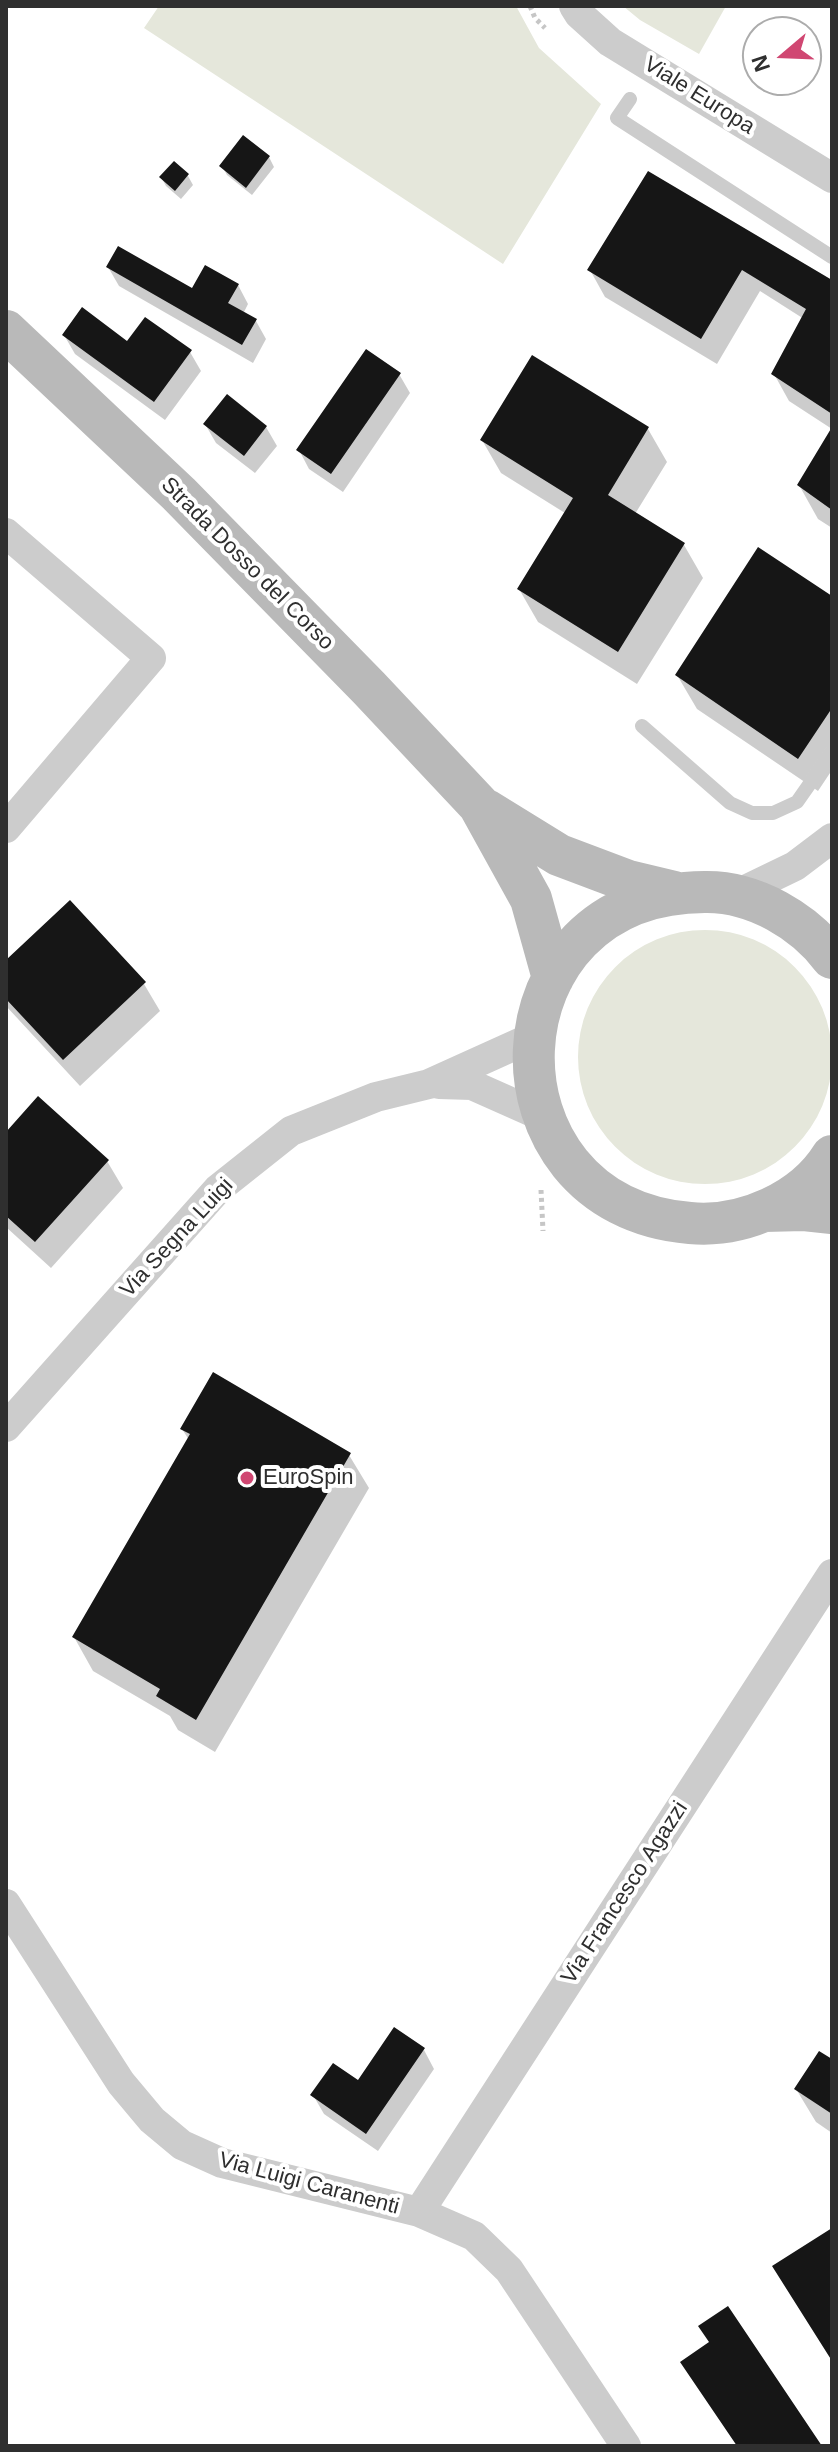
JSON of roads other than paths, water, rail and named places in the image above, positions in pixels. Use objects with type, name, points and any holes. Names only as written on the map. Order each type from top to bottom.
[{"type":"main road","name":"Strada Dosso del Corso","points":[[6,331],[199,515],[479,805],[531,899],[553,978]]},
{"type":"main road","name":"Strada Dosso del Corso","points":[[479,805],[559,855],[628,881],[674,892]]},
{"type":"main road","points":[[832,958],[809,933],[774,909],[735,895],[674,892],[647,898],[597,925],[568,954],[544,995],[533,1037],[533,1070],[544,1117],[563,1154],[599,1191],[640,1213],[668,1222],[702,1224],[734,1221],[764,1211],[794,1194],[832,1156]]},
{"type":"main road","points":[[764,1211],[832,1213]]},
{"type":"street","name":"Viale Europa","points":[[574,6],[610,42],[832,178]]},
{"type":"street","points":[[6,533],[151,658],[6,828]]},
{"type":"street","points":[[735,895],[795,866],[832,838]]},
{"type":"street","name":"Via Segna Luigi","points":[[6,1427],[218,1189],[291,1131],[376,1097],[429,1084],[533,1037]]},
{"type":"street","name":"Via Segna Luigi","points":[[429,1084],[472,1085],[544,1117]]},
{"type":"street","name":"Via Francesco Agazzi","points":[[419,2212],[832,1574]]},
{"type":"street","name":"Via Luigi Caranenti","points":[[6,1904],[121,2083],[152,2120],[182,2145],[222,2163],[419,2212],[474,2236],[509,2270],[626,2446]]},
{"type":"lane","points":[[630,99],[617,118],[832,257]]},
{"type":"lane","points":[[642,726],[730,803],[752,813],[773,813],[797,802],[832,752]]},
{"type":"place","name":"EuroSpin","points":[[247,1478]]}]
